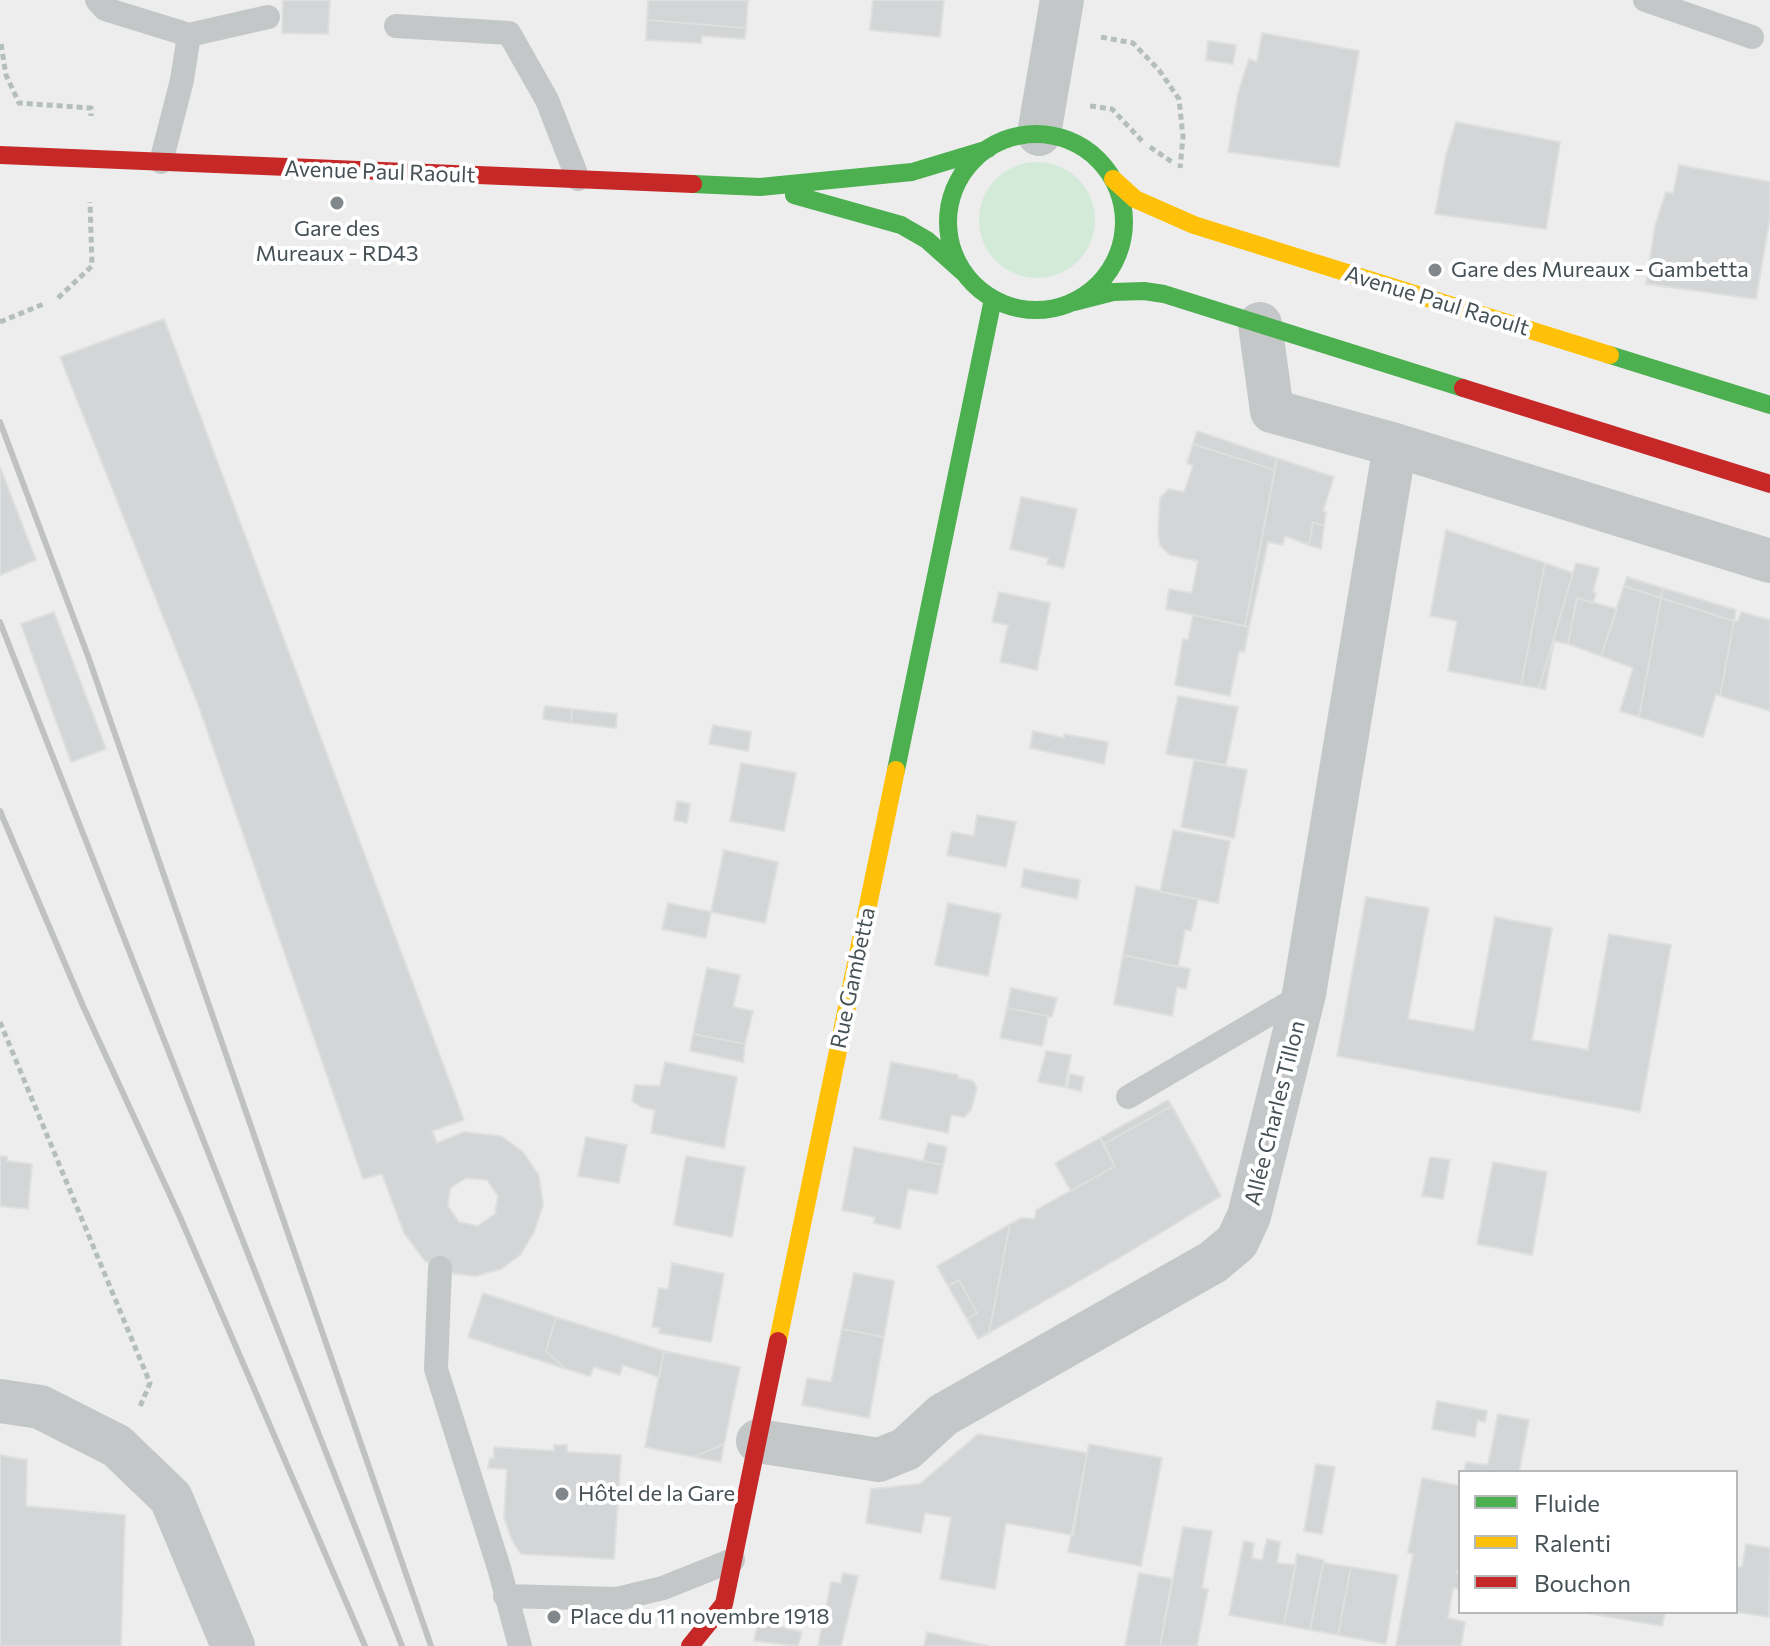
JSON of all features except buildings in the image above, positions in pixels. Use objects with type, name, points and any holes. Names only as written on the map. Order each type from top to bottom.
[{"type":"main road","points":[[1074,302],[1102,281],[1120,249],[1124,214],[1113,179],[1098,160],[1079,145],[1057,136],[1039,134],[1009,138],[988,149],[963,174],[949,207],[954,255],[966,276],[993,299],[1015,308],[1039,310],[1063,307],[1113,292],[1155,292],[1770,484]]},
{"type":"main road","name":"Avenue Paul Raoult","points":[[0,155],[760,187],[912,172],[988,149]]},
{"type":"main road","name":"Avenue Paul Raoult","points":[[1113,179],[1135,199],[1194,225],[1770,405]]},
{"type":"main road","name":"Avenue Paul Raoult","points":[[760,187],[901,225],[927,240],[966,276]]},
{"type":"main road","name":"Rue Gambetta","points":[[690,1646],[724,1604],[993,299]]},
{"type":"street","points":[[1039,134],[1062,0]]},
{"type":"street","points":[[1260,324],[1272,411],[1395,445],[1770,561]]},
{"type":"street","name":"Allée Charles Tillon","points":[[758,1441],[879,1460],[906,1449],[943,1415],[1213,1262],[1237,1242],[1249,1216],[1304,994],[1395,445]]},
{"type":"street","points":[[0,1401],[40,1407],[117,1446],[171,1498],[233,1646]]},
{"type":"lane","points":[[97,0],[105,9],[189,35],[268,17]]},
{"type":"lane","points":[[232,25],[250,0]]},
{"type":"lane","points":[[1645,0],[1752,37]]},
{"type":"lane","points":[[396,26],[509,33],[547,100],[578,179]]},
{"type":"lane","points":[[161,162],[182,80],[189,35]]},
{"type":"lane","points":[[1128,1097],[1304,994]]},
{"type":"lane","points":[[440,1268],[436,1369],[495,1554],[520,1646]]},
{"type":"lane","points":[[505,1596],[617,1599],[663,1588],[733,1560]]},
{"type":"path","points":[[1086,105],[1112,109],[1140,139],[1180,168],[1183,137],[1179,99],[1159,70],[1133,43],[1092,36]]},
{"type":"path","points":[[0,322],[46,303]]},
{"type":"path","points":[[0,1022],[150,1383],[122,1451]]},
{"type":"green space","points":[[1037,162],[1059,166],[1078,179],[1091,198],[1095,220],[1091,242],[1078,261],[1059,274],[1037,278],[1015,274],[996,261],[983,242],[979,220],[983,198],[996,179],[1015,166]]},
{"type":"railway","points":[[0,422],[88,656],[431,1646]]},
{"type":"railway","points":[[0,622],[402,1646]]},
{"type":"railway","points":[[0,811],[365,1646]]},
{"type":"traffic: fast","points":[[1036,134],[1070,141],[1098,160],[1117,188],[1124,222],[1117,256],[1098,284],[1070,303],[1036,310],[1002,303],[974,284],[955,256],[948,222],[955,188],[974,160],[1002,141],[1036,134]]},
{"type":"traffic: fast","points":[[693,184],[760,187],[912,172],[988,149]]},
{"type":"traffic: fast","points":[[794,195],[901,225],[927,240],[964,273]]},
{"type":"traffic: fast","points":[[1074,302],[1113,292],[1164,294],[1463,388]]},
{"type":"traffic: fast","points":[[896,770],[993,299]]},
{"type":"traffic: fast","points":[[1610,355],[1770,405]]},
{"type":"traffic: slow","points":[[1113,179],[1135,199],[1194,225],[1610,355]]},
{"type":"traffic: slow","points":[[778,1341],[896,770]]},
{"type":"traffic: jam","points":[[0,155],[693,184]]},
{"type":"traffic: jam","points":[[1463,388],[1770,484]]},
{"type":"traffic: jam","points":[[690,1646],[724,1604],[778,1341]]},
{"type":"place","name":"Gare des Mureaux - RD43","points":[[337,203]]},
{"type":"place","name":"Gare des Mureaux - Gambetta","points":[[1435,270]]},
{"type":"place","name":"Hôtel de la Gare","points":[[562,1494]]},
{"type":"place","name":"Place du 11 novembre 1918","points":[[554,1617]]}]
